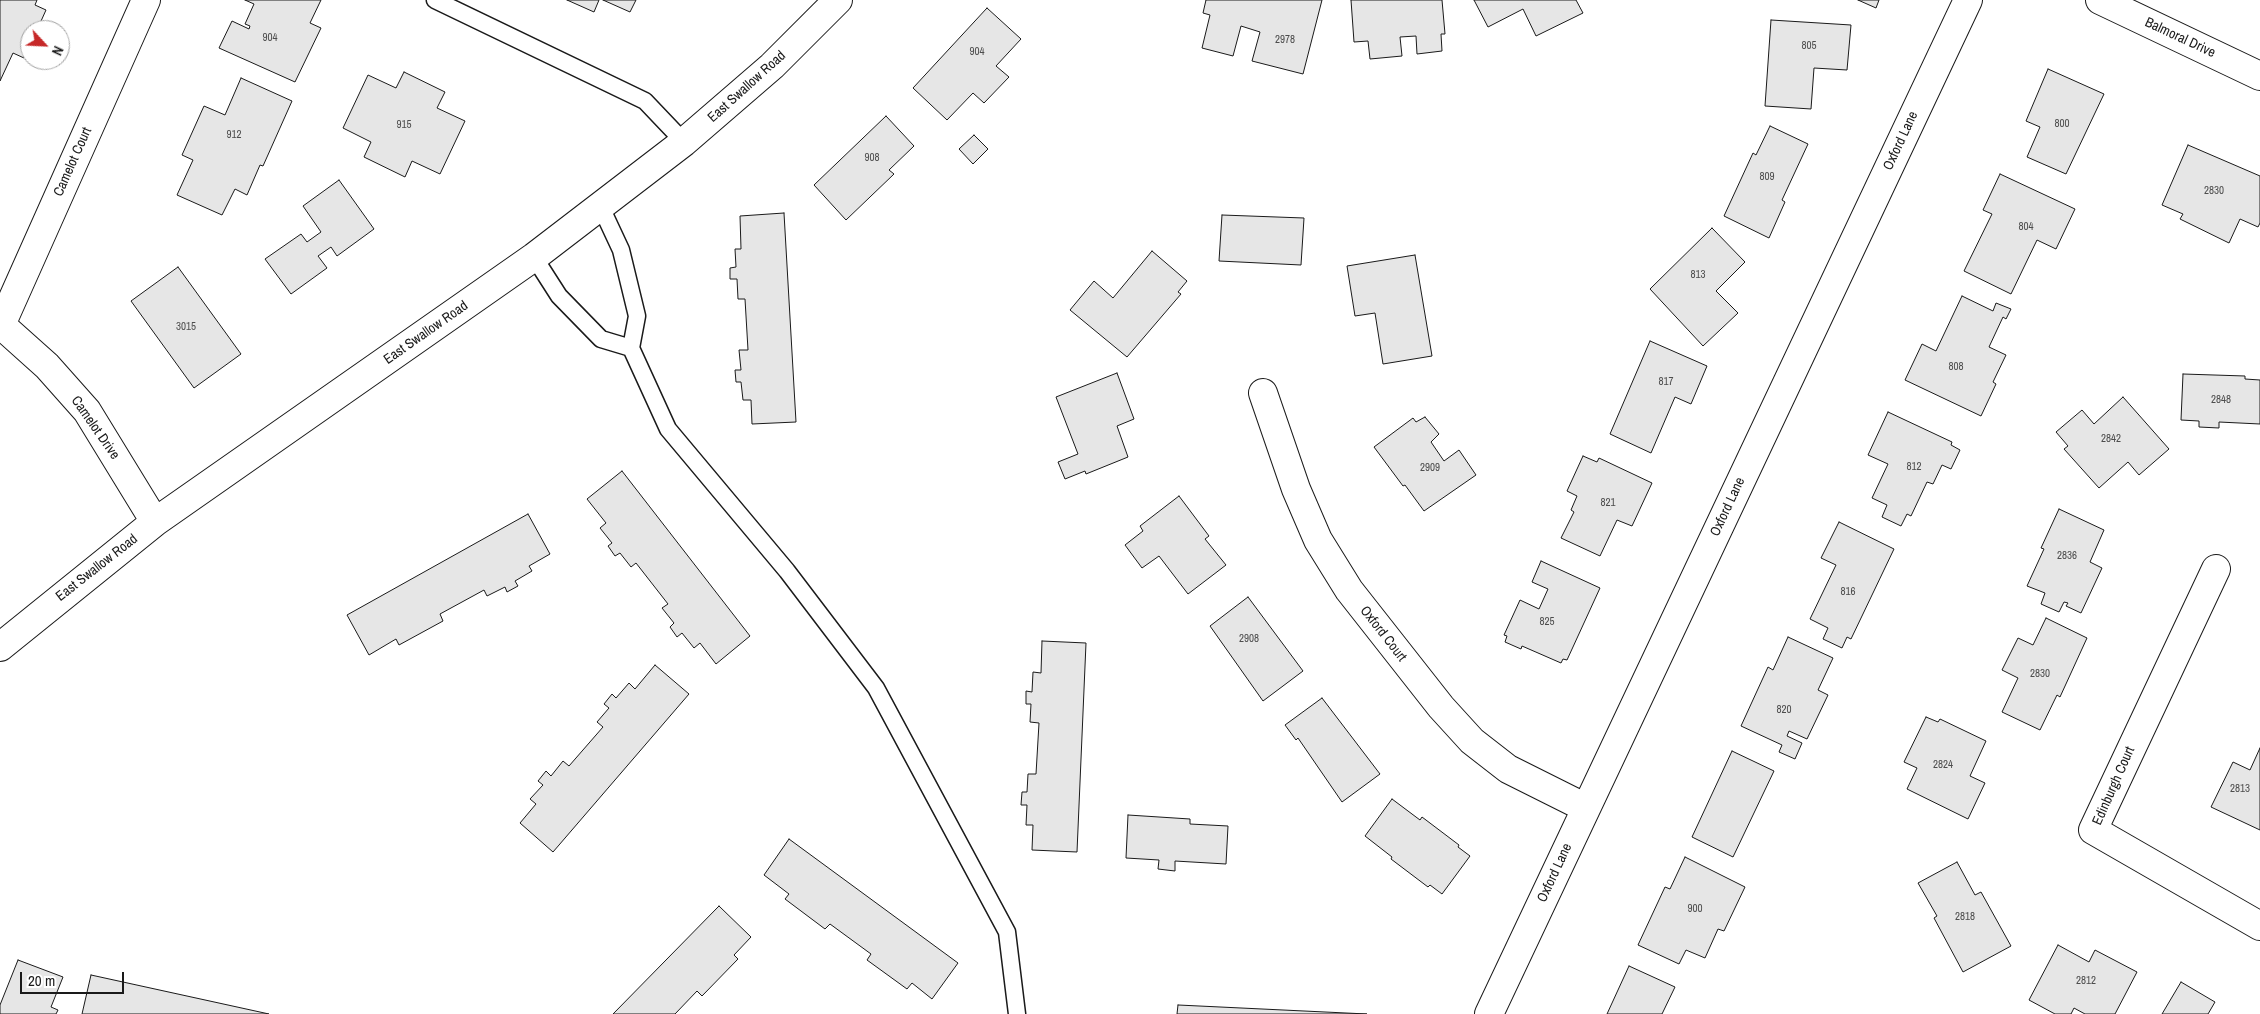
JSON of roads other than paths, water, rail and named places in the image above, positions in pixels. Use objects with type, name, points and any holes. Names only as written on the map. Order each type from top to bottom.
[{"type":"street","name":"Camelot Court","points":[[1,325],[146,0]]},
{"type":"street","name":"East Swallow Road","points":[[0,647],[155,522],[534,257],[684,142],[772,66],[838,0]]},
{"type":"street","name":"Oxford Lane","points":[[1488,1014],[1968,0]]},
{"type":"street","name":"Balmoral Drive","points":[[2100,0],[2260,76]]},
{"type":"street","name":"Camelot Drive","points":[[1,325],[47,366],[87,410],[155,522]]},
{"type":"street","name":"Oxford Court","points":[[1263,392],[1296,489],[1318,540],[1349,590],[1440,707],[1472,741],[1508,769],[1586,808]]},
{"type":"street","name":"Edinburgh Court","points":[[2216,569],[2093,830],[2260,926]]},
{"type":"lane","points":[[435,0],[645,101],[684,142]]},
{"type":"lane","points":[[600,205],[621,250],[637,316],[631,348],[668,429],[787,571],[876,688],[1007,932],[1017,1014]]},
{"type":"lane","points":[[534,257],[559,296],[602,339],[631,348]]}]
